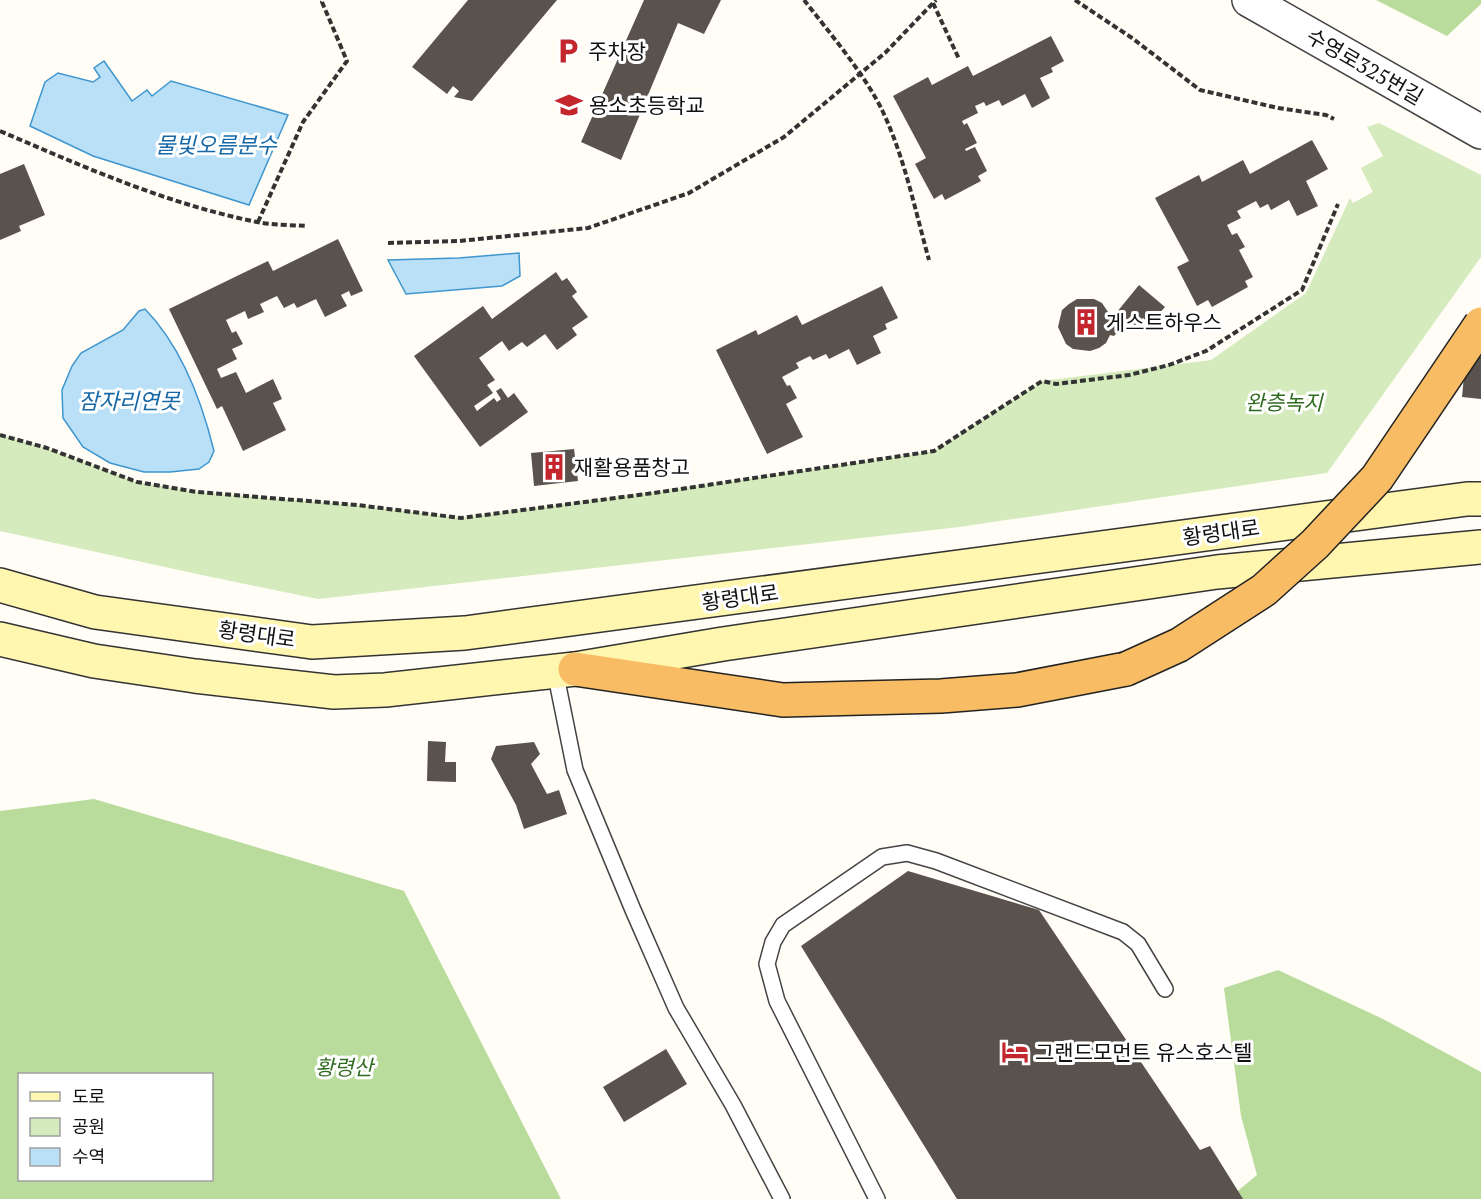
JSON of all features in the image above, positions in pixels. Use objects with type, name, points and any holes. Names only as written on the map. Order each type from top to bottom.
[{"type":"highway","points":[[565,670],[783,700],[941,696],[1017,690],[1126,669],[1179,645],[1264,590],[1315,544],[1377,478],[1481,324]]},
{"type":"main road","name":"황령대로","points":[[0,585],[95,612],[312,642],[453,634],[1481,499]]},
{"type":"main road","name":"황령대로","points":[[0,639],[94,661],[279,687],[334,692],[385,690],[565,670],[723,644],[1205,573],[1481,547]]},
{"type":"street","name":"수영로325번길","points":[[1249,0],[1481,132]]},
{"type":"lane","points":[[565,670],[574,770],[676,1008],[733,1106],[782,1199]]},
{"type":"lane","points":[[878,1199],[777,1001],[767,964],[772,942],[783,925],[882,857],[907,853],[936,861],[1123,932],[1138,944],[1165,989]]},
{"type":"path","points":[[258,222],[303,122],[347,61],[322,2],[324,0]]},
{"type":"path","points":[[804,0],[859,74],[882,110],[900,154],[928,260]]},
{"type":"path","points":[[1075,0],[1132,38],[1200,90],[1278,108],[1326,115],[1334,119]]},
{"type":"path","points":[[388,243],[459,241],[588,228],[690,193],[781,139],[885,53],[935,1],[959,59]]},
{"type":"path","points":[[0,131],[62,159],[146,192],[258,222],[307,226]]},
{"type":"path","points":[[0,435],[47,448],[137,482],[197,492],[357,505],[461,518],[664,492],[934,451],[1042,381],[1056,384],[1129,375],[1169,365],[1206,351],[1302,290],[1338,204]]},
{"type":"green space","points":[[1376,0],[1481,0],[1481,4],[1447,36]]},
{"type":"green space","name":"완층녹지","points":[[1379,123],[1481,175],[1481,257],[1327,473],[959,527],[318,599],[0,531],[0,435],[47,448],[137,482],[197,492],[357,505],[461,518],[934,451],[1042,381],[1211,360],[1306,293],[1350,198],[1353,203],[1373,192],[1361,168],[1383,156],[1367,127]]},
{"type":"green space","name":"황령산","points":[[94,799],[404,891],[561,1199],[0,1199],[0,811]]},
{"type":"green space","points":[[1278,970],[1383,1019],[1481,1072],[1481,1199],[1228,1199],[1257,1175],[1241,1116],[1224,988]]},
{"type":"water","name":"물빛오름분수","points":[[104,61],[132,101],[147,90],[152,96],[171,81],[288,115],[249,205],[93,156],[30,126],[45,82],[58,73],[93,82],[100,77],[94,68]]},
{"type":"water","points":[[519,253],[520,276],[502,286],[406,294],[388,260],[459,258]]},
{"type":"water","name":"잠자리연못","points":[[145,309],[158,324],[179,357],[203,413],[214,451],[209,462],[199,469],[144,472],[110,463],[83,447],[63,418],[62,390],[72,366],[81,353],[123,330],[139,311]]},
{"type":"building","points":[[468,0],[557,0],[472,101],[454,97],[459,91],[453,86],[447,94],[412,67]]},
{"type":"building","name":"용소초등학교","points":[[644,0],[721,0],[704,34],[678,23],[621,160],[581,142]]},
{"type":"building","points":[[1051,36],[1064,61],[1051,68],[1053,72],[1040,78],[1050,98],[1032,108],[1025,94],[1002,106],[999,100],[986,106],[984,102],[975,106],[978,113],[962,121],[964,125],[967,123],[977,143],[965,149],[966,151],[975,147],[987,171],[978,176],[981,181],[945,200],[942,194],[934,199],[915,164],[926,158],[893,96],[928,77],[932,85],[968,66],[973,76]]},
{"type":"building","points":[[1312,140],[1328,169],[1306,181],[1318,206],[1297,216],[1289,200],[1271,210],[1268,204],[1260,208],[1256,201],[1237,211],[1241,218],[1227,225],[1232,235],[1237,233],[1245,247],[1239,250],[1253,277],[1245,281],[1248,287],[1212,307],[1208,300],[1197,306],[1177,267],[1189,261],[1155,198],[1199,175],[1202,182],[1243,160],[1250,174]]},
{"type":"building","points":[[24,164],[45,215],[19,226],[21,231],[0,240],[0,174]]},
{"type":"building","points":[[338,239],[363,291],[351,296],[349,291],[341,295],[347,306],[325,317],[316,299],[297,308],[294,303],[284,308],[277,296],[260,304],[264,312],[248,319],[245,311],[226,320],[232,333],[236,331],[243,344],[232,349],[237,359],[217,369],[221,378],[236,372],[246,393],[273,379],[282,399],[273,403],[286,430],[243,451],[222,406],[217,409],[169,309],[268,261],[273,271]]},
{"type":"building","points":[[556,272],[562,281],[567,278],[577,292],[572,296],[588,317],[572,328],[577,335],[557,350],[545,334],[527,347],[522,342],[509,351],[502,341],[479,358],[495,380],[487,385],[493,393],[474,406],[477,411],[494,398],[497,402],[501,399],[496,391],[501,388],[508,398],[514,393],[528,412],[480,447],[414,356],[483,306],[492,319]]},
{"type":"building","name":"게스트하우스","points":[[1139,285],[1165,307],[1150,324],[1143,318],[1130,332],[1123,326],[1114,336],[1110,335],[1106,343],[1090,351],[1073,349],[1066,344],[1058,327],[1062,310],[1069,304],[1077,299],[1094,299],[1102,303],[1112,318]]},
{"type":"building","points":[[882,286],[898,318],[885,324],[887,329],[873,336],[881,353],[857,365],[849,349],[829,359],[826,354],[813,360],[810,356],[796,363],[799,368],[782,377],[787,386],[790,385],[797,398],[786,404],[803,437],[767,454],[716,350],[756,330],[758,335],[797,315],[802,325]]},
{"type":"building","points":[[1466,355],[1481,357],[1481,399],[1462,397]]},
{"type":"building","name":"재활용품창고","points":[[574,449],[578,481],[534,486],[531,453]]},
{"type":"building","points":[[428,741],[446,742],[445,762],[456,762],[456,782],[427,781]]},
{"type":"building","points":[[534,742],[540,754],[531,764],[547,794],[559,790],[567,814],[524,829],[516,805],[491,759],[496,746]]},
{"type":"building","points":[[908,871],[1039,910],[1200,1150],[1210,1146],[1243,1199],[957,1199],[801,946]]},
{"type":"building","points":[[666,1049],[687,1084],[624,1122],[603,1087]]},
{"type":"place","name":"주차장","points":[[568,51]]},
{"type":"place","name":"용소초등학교","points":[[569,105]]},
{"type":"place","name":"게스트하우스","points":[[1086,322]]},
{"type":"place","name":"재활용품창고","points":[[554,467]]},
{"type":"place","name":"그랜드모먼트 유스호스텔","points":[[1015,1052]]}]
